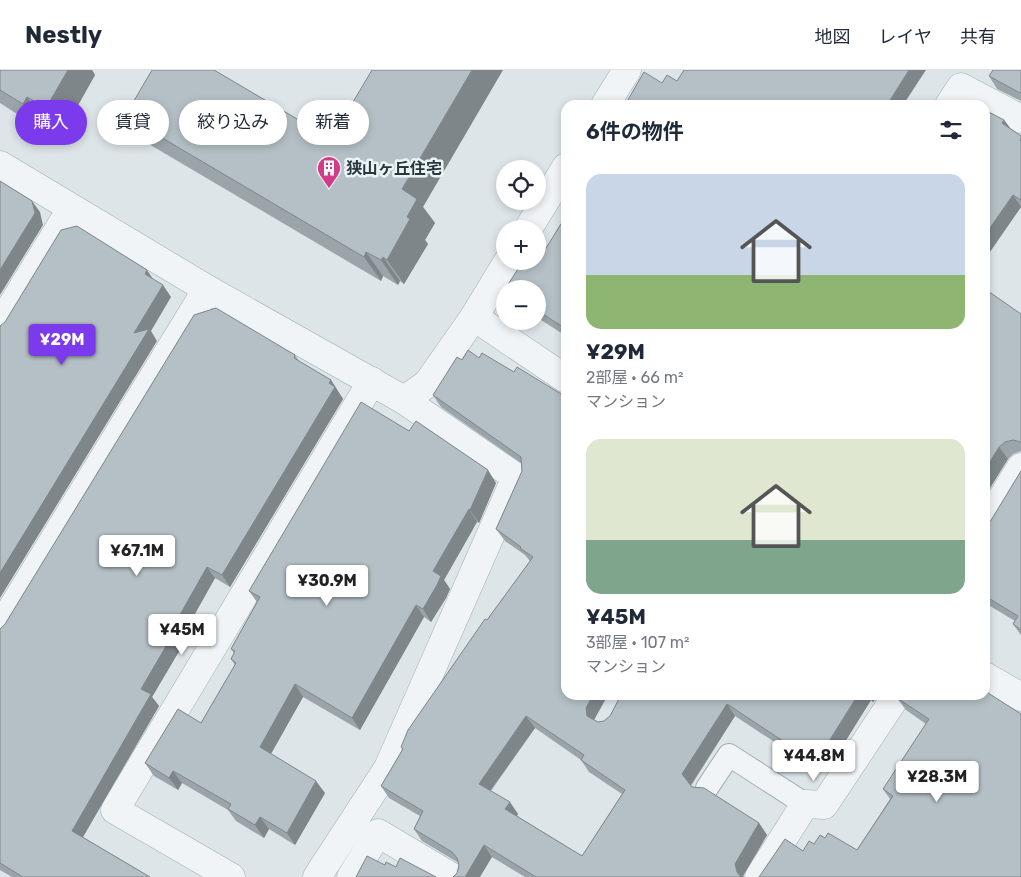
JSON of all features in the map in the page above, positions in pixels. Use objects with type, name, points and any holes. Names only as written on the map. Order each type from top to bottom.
[{"type":"street","points":[[608,100],[627,70]]},
{"type":"street","points":[[952,100],[961,87],[985,100]]},
{"type":"street","points":[[990,102],[1021,119]]},
{"type":"street","points":[[0,165],[207,289],[404,400],[516,477],[388,768],[317,877]]},
{"type":"street","points":[[534,220],[561,175]]},
{"type":"street","points":[[0,325],[71,208]]},
{"type":"street","points":[[404,400],[427,384],[474,317],[503,270]]},
{"type":"street","points":[[0,628],[207,289]]},
{"type":"street","points":[[474,317],[561,376]]},
{"type":"street","points":[[231,877],[115,810],[372,381]]},
{"type":"street","points":[[990,518],[1021,467]]},
{"type":"street","points":[[990,679],[1021,696]]},
{"type":"street","points":[[759,877],[805,804],[824,805],[895,700]]},
{"type":"street","points":[[351,877],[378,833],[452,877]]},
{"type":"lane","points":[[707,788],[729,754],[805,804]]},
{"type":"building","points":[[0,70],[68,70],[51,100],[32,100],[27,97],[25,100],[16,100],[0,90]]},
{"type":"building","name":"狭山ヶ丘住宅","points":[[152,70],[214,70],[265,100],[179,100],[179,145],[287,145],[287,113],[297,119],[297,145],[369,145],[369,100],[354,100],[372,70],[472,70],[402,189],[417,199],[407,217],[410,219],[387,260],[383,257],[381,260],[366,252],[364,257],[169,142],[169,100],[134,100]]},
{"type":"building","points":[[684,70],[909,70],[890,100],[628,100],[644,72],[662,83],[667,75],[677,81]]},
{"type":"building","points":[[993,70],[1021,70],[1021,92],[989,76]]},
{"type":"building","points":[[990,113],[1004,120],[1002,123],[1021,136],[1021,200],[1013,195],[990,228]]},
{"type":"building","points":[[0,181],[32,201],[35,213],[0,270]]},
{"type":"building","points":[[561,224],[561,326],[546,316],[546,280],[511,280],[517,270],[546,270],[546,248]]},
{"type":"building","points":[[77,226],[147,270],[145,274],[163,285],[134,333],[149,329],[0,573],[0,326],[5,322],[61,230]]},
{"type":"building","points":[[990,292],[1021,314],[1021,442],[1013,440],[1005,442],[999,447],[990,462]]},
{"type":"building","points":[[216,308],[295,355],[294,358],[331,380],[329,383],[335,387],[222,575],[207,567],[169,634],[172,636],[141,689],[151,694],[72,831],[150,877],[23,877],[0,863],[0,629],[5,624],[194,315]]},
{"type":"building","points":[[468,350],[479,358],[482,353],[514,372],[517,367],[561,394],[561,700],[590,700],[586,708],[587,716],[598,722],[604,721],[610,716],[618,700],[855,700],[821,754],[803,743],[798,751],[727,704],[682,774],[692,787],[704,788],[759,823],[735,864],[737,872],[741,877],[536,877],[484,845],[465,877],[453,877],[457,873],[459,865],[457,858],[452,852],[414,829],[423,811],[381,786],[403,749],[401,747],[408,730],[485,619],[487,620],[533,557],[496,529],[522,471],[521,457],[433,395],[457,357],[462,360]],"holes":[[[526,716],[584,755],[581,760],[625,790],[582,856],[505,809],[510,802],[479,784]]]},
{"type":"building","points":[[361,402],[409,431],[416,421],[488,470],[470,510],[433,571],[441,576],[437,585],[423,609],[416,605],[352,718],[295,684],[260,747],[316,781],[287,833],[260,817],[255,825],[228,809],[231,804],[173,771],[169,778],[145,763],[178,709],[201,723],[236,663],[231,659],[235,651],[231,649],[260,597],[249,591]]},
{"type":"building","points":[[1021,471],[1021,630],[1013,624],[1018,616],[990,599],[990,522]]},
{"type":"building","points":[[990,694],[1021,714],[1021,877],[759,877],[785,839],[803,851],[809,841],[814,844],[820,835],[825,838],[828,833],[857,850],[893,796],[883,789],[929,719],[900,700],[990,700]]},
{"type":"building","points":[[367,856],[385,865],[386,862],[396,867],[400,858],[436,877],[356,877]]},
{"type":"place","name":"狭山ヶ丘住宅","points":[[329,189]]}]
